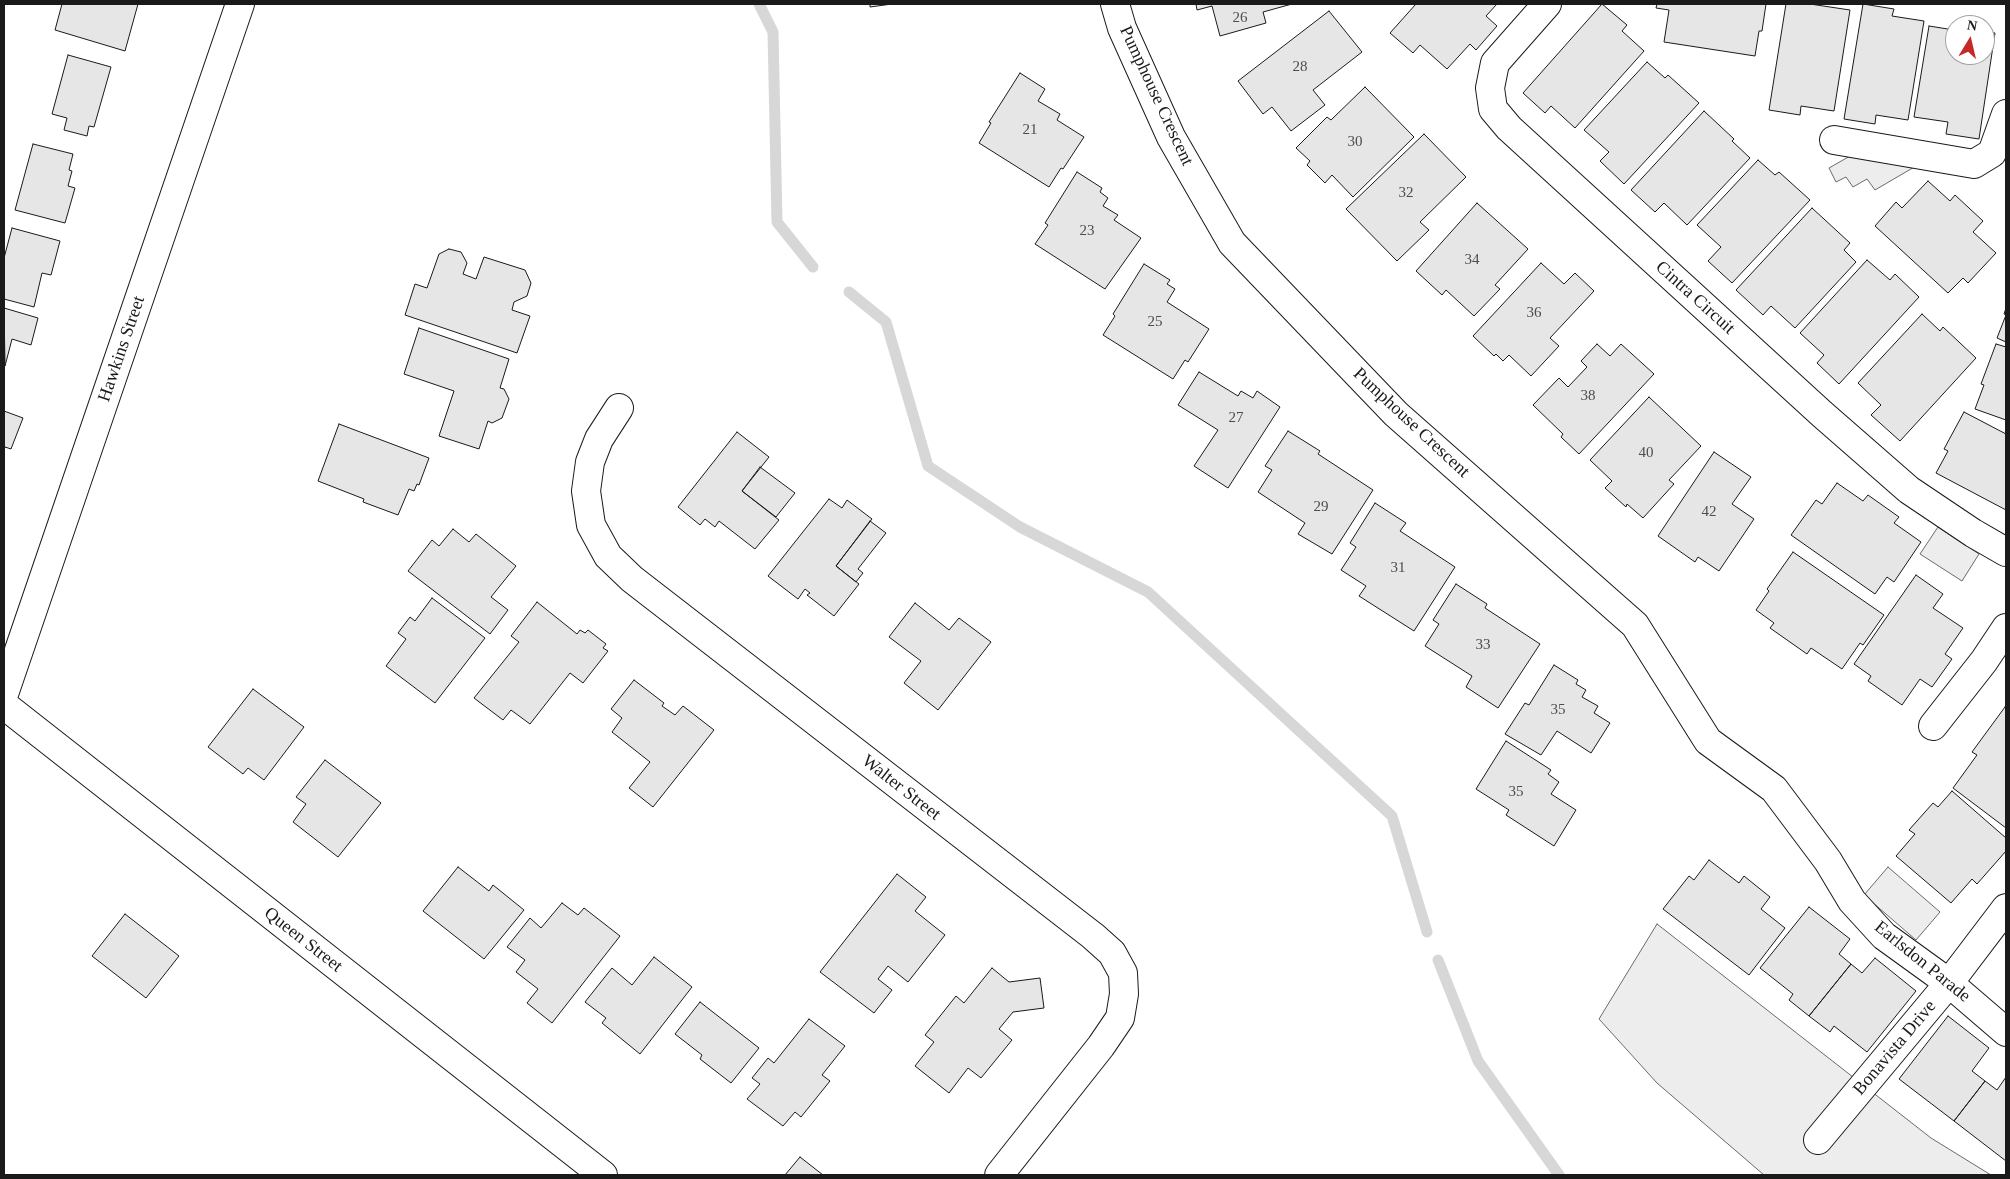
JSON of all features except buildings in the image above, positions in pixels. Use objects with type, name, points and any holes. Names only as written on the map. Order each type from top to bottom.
[{"type":"street","name":"Hawkins Street","points":[[4,694],[240,4]]},
{"type":"street","name":"Pumphouse Crescent","points":[[1115,4],[1122,28],[1171,137],[1232,243],[1396,414],[1635,625],[1708,741],[1774,789]]},
{"type":"street","name":"Cintra Circuit","points":[[1547,4],[1495,63],[1490,88],[1493,109],[1508,128],[1908,490],[1973,533],[2006,552]]},
{"type":"street","points":[[1834,140],[1974,164],[1992,153],[2006,114]]},
{"type":"street","name":"Walter Street","points":[[619,408],[599,439],[593,454],[586,491],[591,524],[608,556],[632,579],[1093,936],[1112,952],[1123,974],[1124,994],[1120,1018],[1101,1046],[999,1175]]},
{"type":"street","points":[[1932,726],[1984,661],[2006,628]]},
{"type":"street","name":"Queen Street","points":[[4,704],[603,1175]]},
{"type":"street","name":"Earlsdon Parade","points":[[1774,789],[1828,861],[1852,901],[1884,936],[1948,983],[2006,1032]]},
{"type":"street","name":"Bonavista Drive","points":[[1818,1140],[1948,983],[2006,908]]},
{"type":"shaded area","points":[[1850,156],[1916,166],[1875,190],[1867,179],[1853,187],[1846,177],[1836,182],[1829,168]]},
{"type":"shaded area","points":[[1938,527],[1979,554],[1962,581],[1920,554]]},
{"type":"shaded area","points":[[1888,867],[1940,912],[1916,940],[1864,895]]},
{"type":"shaded area","points":[[1657,924],[1931,1138],[1991,1175],[1764,1175],[1657,1083],[1599,1019]]},
{"type":"waterway","points":[[759,4],[773,32],[777,222],[813,267]]},
{"type":"waterway","points":[[849,292],[886,322],[928,466],[1020,527],[1148,592],[1392,816],[1427,932]]},
{"type":"waterway","points":[[1438,960],[1478,1061],[1559,1175]]}]
